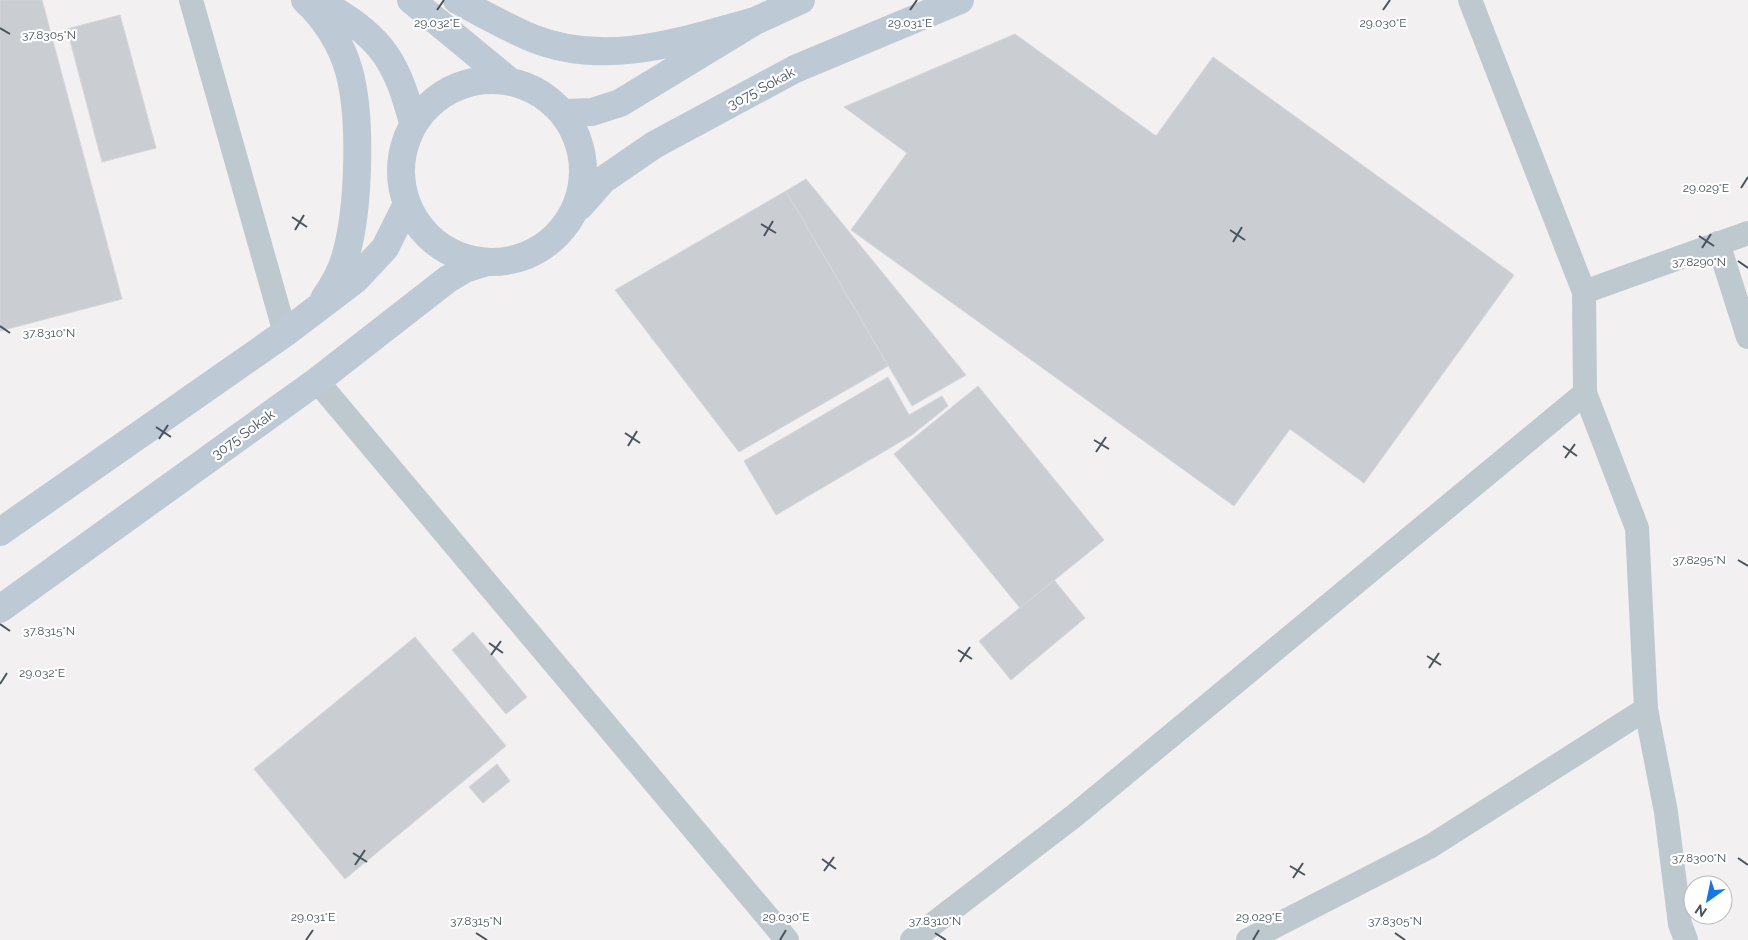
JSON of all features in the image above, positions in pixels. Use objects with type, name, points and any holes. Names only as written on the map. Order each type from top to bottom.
[{"type":"street","points":[[191,0],[285,333]]},
{"type":"street","points":[[305,0],[327,24],[348,70],[356,132],[353,214],[348,245],[339,273],[317,310]]},
{"type":"street","points":[[317,0],[360,27],[392,63],[400,81],[413,123]]},
{"type":"street","points":[[411,0],[508,80],[534,90],[565,113],[573,128],[582,154],[583,182],[580,206]]},
{"type":"street","points":[[456,0],[532,38],[580,50],[608,52],[637,50],[669,44],[755,20],[801,0]]},
{"type":"street","name":"3075 Sokak","points":[[0,609],[317,381],[448,279],[487,262],[514,260],[540,249],[561,232],[580,206],[603,180],[654,145],[795,69],[960,0]]},
{"type":"street","points":[[1470,0],[1584,292],[1585,393],[1637,528],[1646,709],[1666,812],[1680,924],[1686,940]]},
{"type":"street","points":[[565,113],[592,112],[620,103],[755,20]]},
{"type":"street","points":[[487,262],[462,257],[439,245],[420,228],[406,204],[400,177],[403,149],[413,123],[431,102],[454,87],[508,80]]},
{"type":"street","points":[[0,532],[285,333],[356,279],[377,258],[392,238],[406,204]]},
{"type":"street","points":[[1584,292],[1748,233]]},
{"type":"street","points":[[1718,243],[1748,337]]},
{"type":"street","points":[[317,381],[787,940]]},
{"type":"street","points":[[912,940],[1074,816],[1585,393]]},
{"type":"street","points":[[1248,940],[1431,846],[1646,709]]},
{"type":"building","points":[[0,0],[42,0],[122,299],[0,331]]},
{"type":"building","points":[[120,15],[156,148],[102,162],[67,29]]},
{"type":"building","points":[[1015,34],[1156,136],[1213,57],[1514,275],[1364,483],[1290,429],[1234,506],[851,230],[907,153],[844,107]]},
{"type":"building","points":[[806,179],[966,375],[912,406],[786,191]]},
{"type":"building","points":[[786,191],[888,366],[739,452],[615,290]]},
{"type":"building","points":[[888,377],[909,415],[942,396],[948,406],[912,435],[776,515],[744,461]]},
{"type":"building","points":[[978,386],[1104,540],[1020,608],[894,454]]},
{"type":"building","points":[[1054,580],[1085,618],[1011,680],[979,641]]},
{"type":"building","points":[[473,632],[527,697],[506,714],[452,650]]},
{"type":"building","points":[[415,637],[506,746],[345,879],[254,769]]},
{"type":"building","points":[[497,764],[510,781],[483,803],[469,787]]}]
